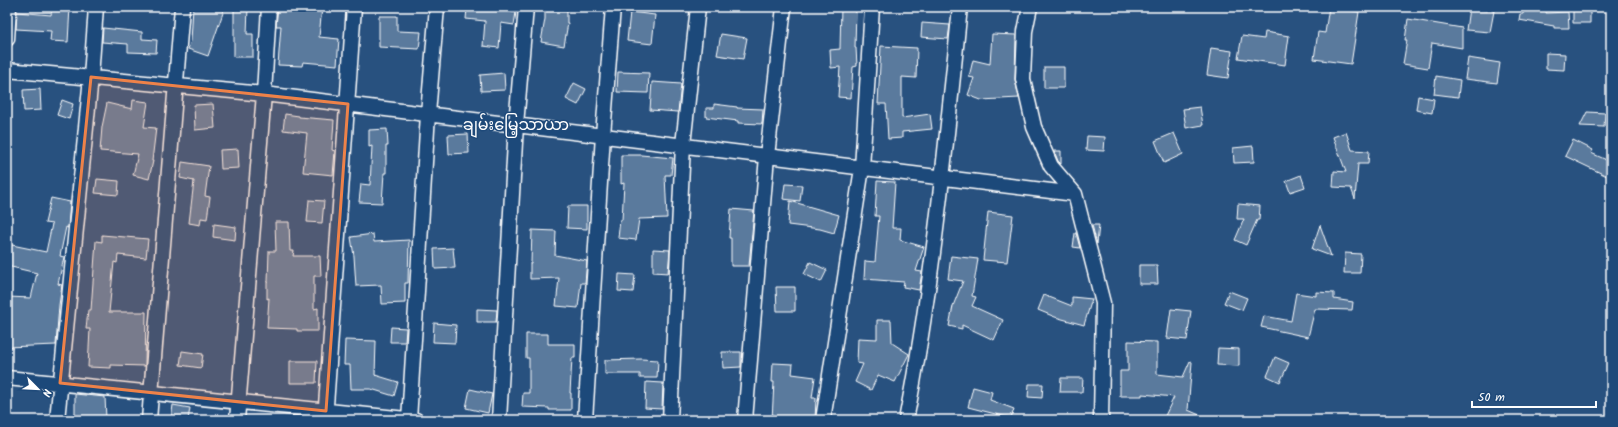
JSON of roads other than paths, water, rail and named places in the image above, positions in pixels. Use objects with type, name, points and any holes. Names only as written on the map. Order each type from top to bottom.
[{"type":"street","points":[[7,39],[9,7]]},
{"type":"street","points":[[57,420],[91,77],[96,7]]},
{"type":"street","points":[[149,420],[182,7]]},
{"type":"street","points":[[237,420],[264,94],[269,7]]},
{"type":"street","points":[[326,415],[354,7]]},
{"type":"street","points":[[7,378],[239,402],[326,415],[411,420],[428,114],[438,7]]},
{"type":"street","points":[[499,420],[516,125],[526,7]]},
{"type":"street","points":[[585,420],[603,136],[613,7]]},
{"type":"street","points":[[670,420],[683,145],[698,7]]},
{"type":"street","points":[[745,420],[767,156],[784,7]]},
{"type":"street","points":[[822,420],[862,168],[872,7]]},
{"type":"street","points":[[906,420],[918,355],[943,178],[960,7]]},
{"type":"street","points":[[1030,7],[1025,31],[1023,79],[1034,127],[1051,166],[1075,194],[1103,303],[1100,420]]},
{"type":"street","points":[[7,70],[264,94],[1075,194]]},
{"type":"district","name":"ချမ်းမြေ့သာယာ","points":[[516,124]]}]
